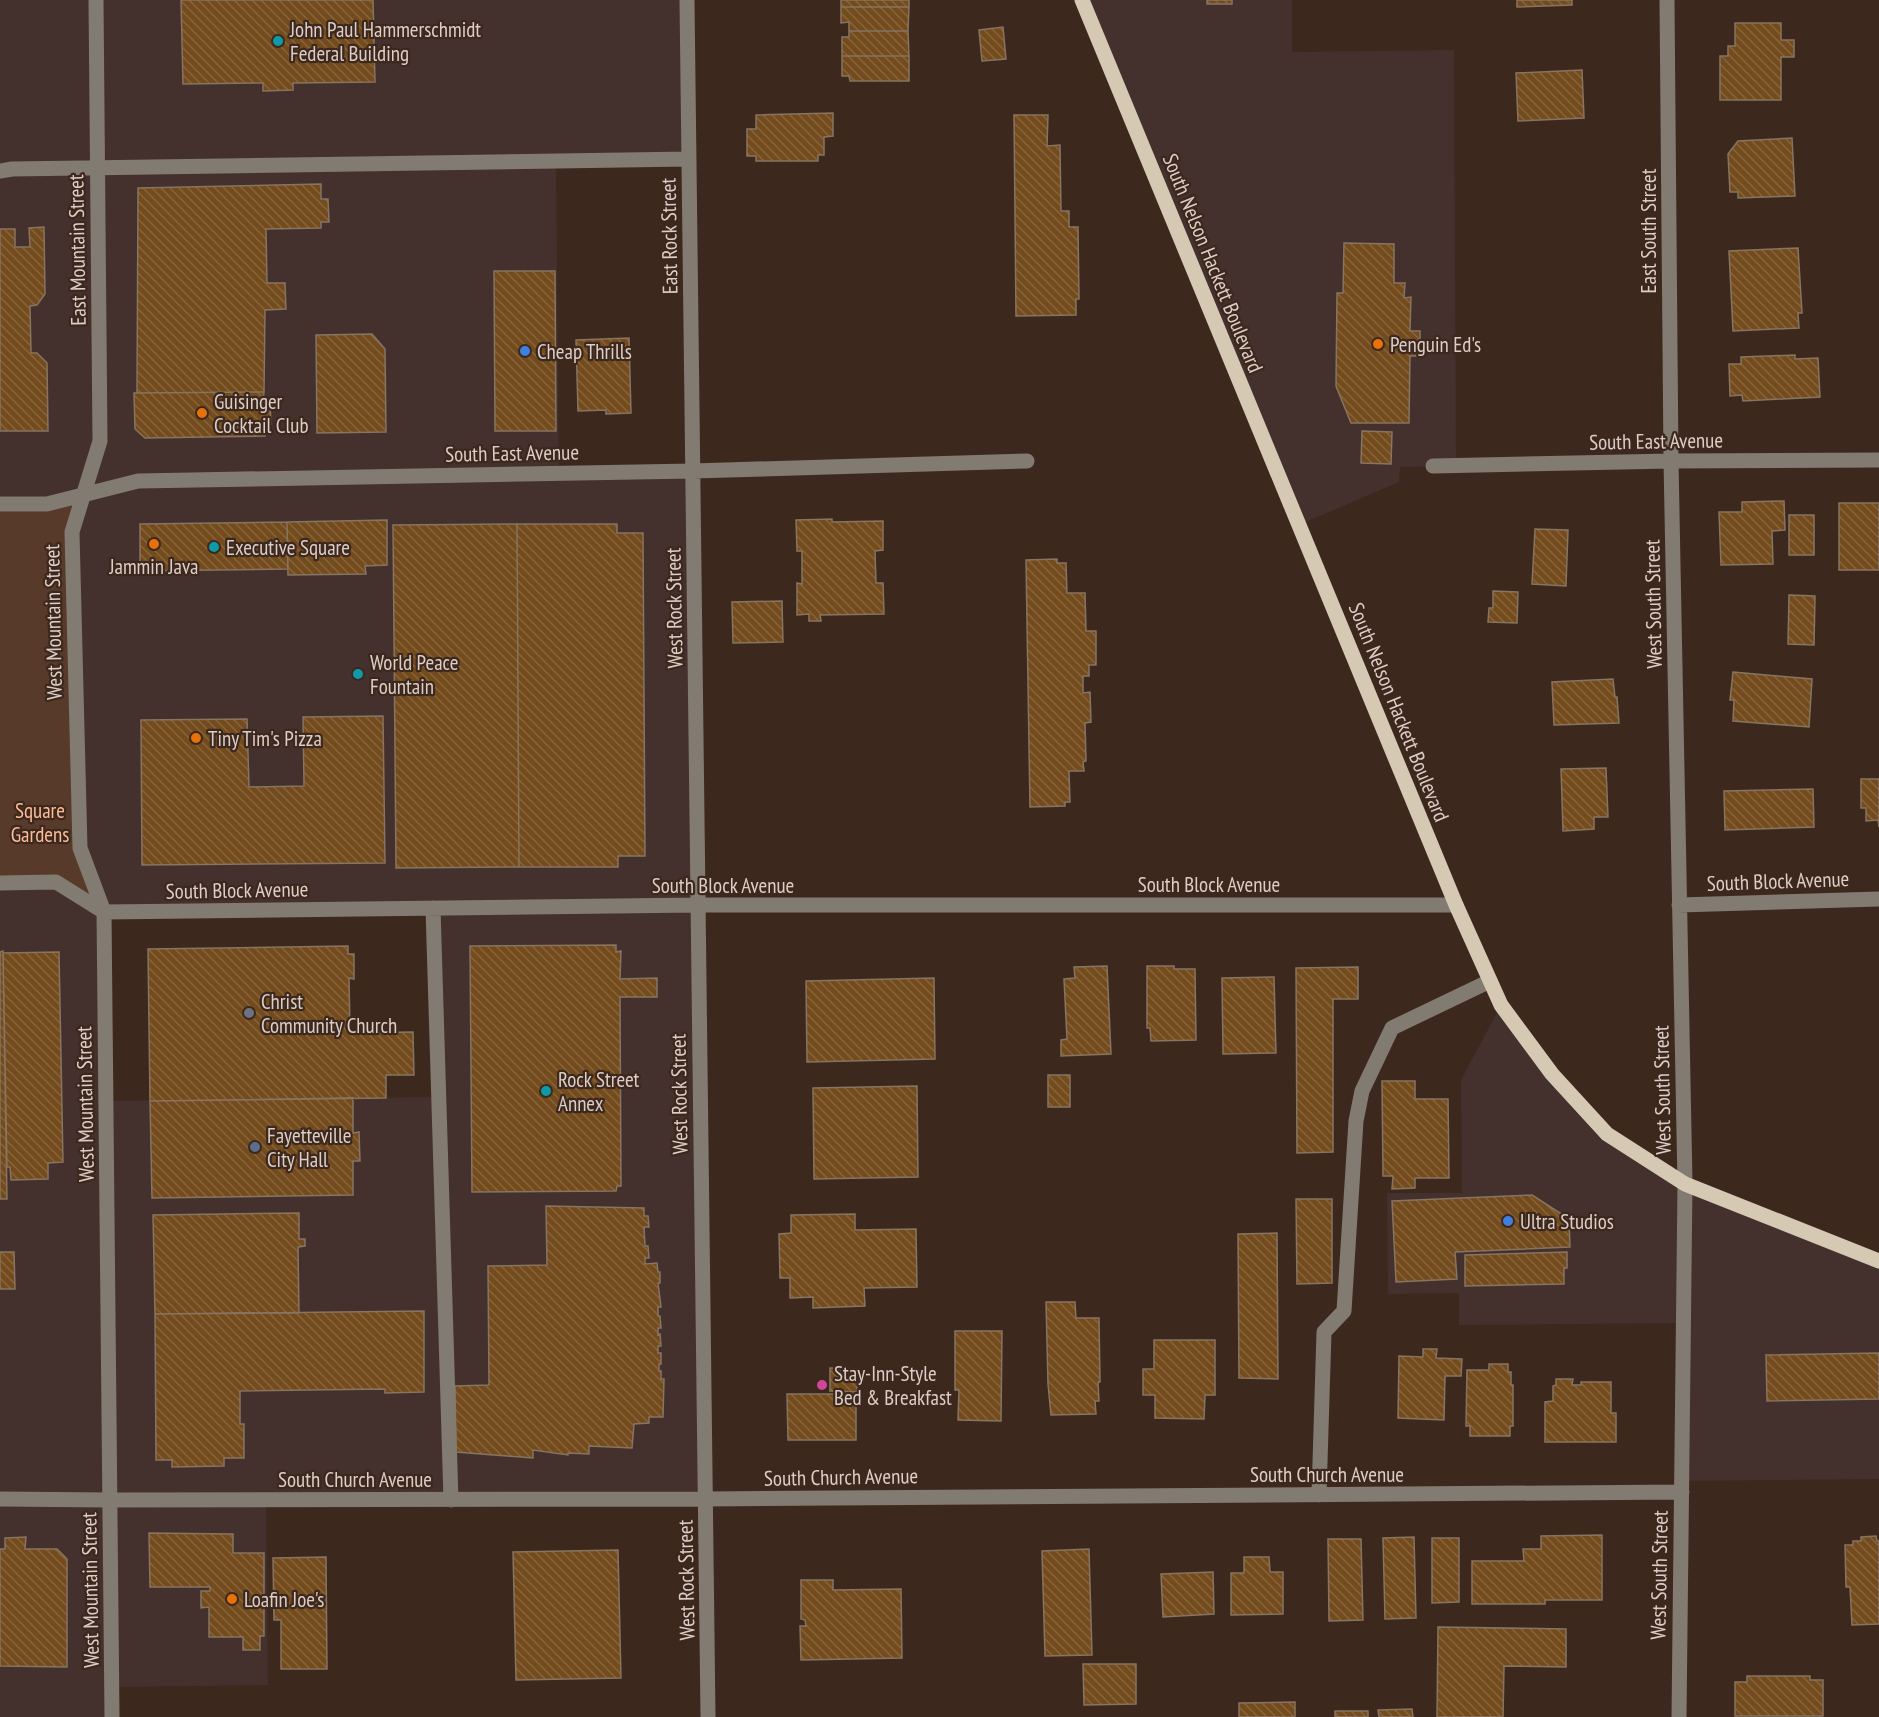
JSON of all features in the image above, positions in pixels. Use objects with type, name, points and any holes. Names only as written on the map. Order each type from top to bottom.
[{"type":"main road","name":"South Nelson Hackett Boulevard","points":[[1082,0],[1456,905],[1501,1005],[1552,1074],[1607,1134],[1685,1184],[1879,1261]]},
{"type":"street","name":"East Mountain Street","points":[[82,496],[100,441],[96,0]]},
{"type":"street","name":"East Rock Street","points":[[687,0],[693,471]]},
{"type":"street","name":"East South Street","points":[[1667,0],[1671,462]]},
{"type":"street","points":[[0,171],[689,159]]},
{"type":"street","name":"South East Avenue","points":[[1433,466],[1879,460]]},
{"type":"street","name":"South East Avenue","points":[[0,504],[47,504],[138,481],[693,471],[1027,462]]},
{"type":"street","name":"West South Street","points":[[1671,462],[1685,1184],[1678,1717]]},
{"type":"street","name":"West Rock Street","points":[[693,471],[708,1717]]},
{"type":"street","name":"West Mountain Street","points":[[82,496],[72,532],[80,848],[104,912],[112,1717]]},
{"type":"street","points":[[0,883],[56,882],[104,912]]},
{"type":"street","name":"South Block Avenue","points":[[1679,905],[1879,899]]},
{"type":"street","name":"South Block Avenue","points":[[104,912],[698,905],[1456,905]]},
{"type":"street","points":[[433,908],[451,1500]]},
{"type":"street","points":[[1319,1495],[1324,1332],[1344,1311],[1356,1121],[1362,1091],[1392,1028],[1490,981]]},
{"type":"street","name":"South Church Avenue","points":[[0,1499],[706,1499],[1682,1492]]},
{"type":"shaded area","points":[[0,0],[687,0],[689,159],[556,162],[559,473],[693,471],[706,1499],[266,1500],[268,1685],[113,1687],[112,1717],[0,1717]],"holes":[[[433,909],[438,1097],[106,1101],[104,912]]]},
{"type":"shaded area","points":[[1082,0],[1292,0],[1292,52],[1454,50],[1456,466],[1400,467],[1399,482],[1299,525]]},
{"type":"shaded area","points":[[1501,1005],[1607,1134],[1685,1184],[1879,1261],[1879,1479],[1682,1481],[1683,1323],[1459,1325],[1459,1293],[1388,1294],[1387,1193],[1462,1193],[1461,1080]]},
{"type":"green space","name":"Square Gardens","points":[[82,496],[72,532],[80,848],[104,912],[56,882],[0,883],[0,504]]},
{"type":"building","name":"John Paul Hammerschmidt Federal Building","points":[[181,0],[373,0],[375,82],[293,83],[293,90],[263,91],[263,83],[183,84]]},
{"type":"building","points":[[841,0],[909,0],[909,7],[841,7]]},
{"type":"building","points":[[1207,0],[1232,0],[1232,4],[1207,4]]},
{"type":"building","points":[[1517,0],[1572,0],[1572,5],[1517,7]]},
{"type":"building","points":[[841,7],[909,7],[908,31],[849,31],[849,22],[841,23]]},
{"type":"building","points":[[1735,23],[1781,23],[1781,40],[1794,40],[1794,57],[1781,57],[1781,100],[1720,100],[1720,56],[1728,56],[1728,46],[1735,46]]},
{"type":"building","points":[[1003,27],[1006,59],[982,61],[979,30]]},
{"type":"building","points":[[849,31],[908,31],[909,56],[842,56],[842,37],[849,37]]},
{"type":"building","points":[[842,56],[909,56],[909,81],[850,81],[849,76],[842,76]]},
{"type":"building","points":[[1582,70],[1584,118],[1518,121],[1516,73]]},
{"type":"building","points":[[833,113],[833,136],[824,137],[824,155],[818,155],[818,161],[756,161],[756,156],[747,156],[747,129],[756,129],[756,115]]},
{"type":"building","points":[[1014,115],[1048,115],[1047,146],[1060,145],[1061,211],[1069,211],[1069,227],[1078,227],[1079,299],[1076,299],[1076,315],[1016,316]]},
{"type":"building","points":[[1792,138],[1795,196],[1738,198],[1738,192],[1730,192],[1728,154],[1738,141]]},
{"type":"building","points":[[321,184],[321,199],[328,199],[329,222],[321,222],[321,228],[266,229],[267,283],[285,283],[286,309],[265,310],[264,392],[137,393],[138,188]]},
{"type":"building","points":[[44,227],[45,294],[37,305],[30,306],[31,353],[37,353],[47,363],[48,431],[0,431],[0,229],[15,229],[15,247],[30,247],[29,228]]},
{"type":"building","name":"Penguin Ed's","points":[[1344,243],[1394,244],[1394,283],[1405,283],[1404,298],[1411,297],[1410,331],[1420,331],[1420,356],[1410,356],[1409,423],[1351,423],[1336,386],[1337,293],[1343,293]]},
{"type":"building","points":[[1798,248],[1802,313],[1798,313],[1799,328],[1733,331],[1729,251]]},
{"type":"building","name":"Cheap Thrills","points":[[494,271],[555,271],[556,431],[495,431]]},
{"type":"building","points":[[372,334],[385,349],[386,432],[317,433],[316,335]]},
{"type":"building","points":[[629,338],[631,413],[606,414],[606,410],[578,411],[576,340]]},
{"type":"building","points":[[1795,355],[1795,359],[1818,358],[1820,397],[1743,401],[1742,395],[1730,396],[1729,364],[1741,364],[1741,357]]},
{"type":"building","name":"Guisinger Cocktail Club","points":[[264,392],[263,402],[270,402],[271,424],[265,424],[265,436],[145,438],[135,429],[134,393]]},
{"type":"building","points":[[1362,431],[1392,432],[1391,464],[1361,463]]},
{"type":"building","points":[[1784,501],[1785,530],[1772,531],[1773,564],[1721,565],[1719,512],[1742,512],[1742,502]]},
{"type":"building","points":[[1839,503],[1879,503],[1879,570],[1839,570]]},
{"type":"building","points":[[1789,515],[1814,515],[1814,555],[1789,555]]},
{"type":"building","points":[[832,519],[832,522],[883,521],[883,550],[875,551],[876,583],[883,583],[884,614],[820,615],[821,621],[809,621],[809,614],[797,615],[797,583],[802,584],[802,551],[797,551],[796,520]]},
{"type":"building","points":[[387,520],[387,565],[365,566],[366,574],[288,575],[287,522]]},
{"type":"building","name":"Executive Square","points":[[287,522],[288,569],[140,571],[140,524]]},
{"type":"building","points":[[517,524],[617,524],[617,533],[643,533],[645,856],[618,856],[618,867],[519,867]]},
{"type":"building","points":[[517,524],[519,867],[396,868],[393,525]]},
{"type":"building","points":[[1535,529],[1568,530],[1566,586],[1532,584]]},
{"type":"building","points":[[1057,559],[1057,563],[1066,563],[1067,593],[1085,593],[1086,631],[1096,631],[1096,665],[1089,665],[1089,676],[1083,676],[1083,693],[1090,692],[1091,722],[1085,723],[1084,771],[1069,771],[1070,802],[1065,802],[1065,806],[1030,807],[1026,560]]},
{"type":"building","points":[[1493,591],[1518,592],[1517,623],[1488,622],[1489,608],[1493,608]]},
{"type":"building","points":[[1789,595],[1815,596],[1814,645],[1788,644]]},
{"type":"building","points":[[782,601],[783,642],[733,643],[732,602]]},
{"type":"building","points":[[1733,672],[1812,679],[1809,727],[1733,721],[1734,700],[1730,700]]},
{"type":"building","points":[[1613,679],[1619,723],[1554,725],[1552,682]]},
{"type":"building","points":[[383,716],[385,863],[142,865],[141,720],[247,719],[249,787],[304,786],[303,717]]},
{"type":"building","points":[[1606,768],[1608,817],[1594,817],[1594,829],[1563,831],[1561,769]]},
{"type":"building","points":[[1861,779],[1879,779],[1879,827],[1878,820],[1866,821],[1866,808],[1861,808]]},
{"type":"building","points":[[1813,789],[1814,827],[1725,830],[1724,791]]},
{"type":"building","name":"Rock Street Annex","points":[[616,945],[616,952],[621,951],[620,979],[657,978],[657,997],[620,997],[621,1186],[617,1186],[616,1191],[472,1192],[470,946]]},
{"type":"building","name":"Christ Community Church","points":[[348,946],[348,954],[354,954],[354,979],[349,978],[350,1033],[413,1032],[414,1075],[386,1075],[386,1098],[150,1101],[148,949]]},
{"type":"building","points":[[3,951],[7,1199],[0,1199],[0,952]]},
{"type":"building","points":[[59,952],[63,1162],[48,1163],[48,1179],[11,1180],[10,1167],[7,1167],[3,953]]},
{"type":"building","points":[[1107,966],[1111,1054],[1061,1056],[1061,1040],[1067,1039],[1064,979],[1075,978],[1074,967]]},
{"type":"building","points":[[1147,966],[1195,969],[1196,1040],[1151,1041],[1150,1028],[1147,1028]]},
{"type":"building","points":[[1358,967],[1358,999],[1333,999],[1333,1152],[1297,1153],[1296,968]]},
{"type":"building","points":[[1274,977],[1276,1053],[1223,1054],[1222,978]]},
{"type":"building","points":[[934,978],[935,1059],[807,1062],[806,981]]},
{"type":"building","points":[[1048,1075],[1070,1075],[1070,1107],[1048,1107]]},
{"type":"building","points":[[1382,1081],[1415,1081],[1415,1099],[1448,1099],[1449,1178],[1415,1178],[1415,1188],[1392,1189],[1393,1176],[1383,1176]]},
{"type":"building","points":[[917,1086],[918,1177],[814,1179],[813,1088]]},
{"type":"building","name":"Fayetteville City Hall","points":[[353,1098],[353,1133],[359,1132],[360,1161],[353,1161],[353,1195],[152,1198],[150,1101]]},
{"type":"building","points":[[1532,1195],[1569,1219],[1570,1247],[1455,1252],[1457,1279],[1396,1282],[1392,1201]]},
{"type":"building","points":[[1296,1199],[1332,1199],[1332,1283],[1297,1284]]},
{"type":"building","points":[[546,1206],[644,1208],[644,1216],[648,1216],[649,1227],[644,1227],[645,1246],[648,1246],[649,1258],[645,1258],[645,1264],[657,1263],[658,1272],[660,1272],[660,1283],[658,1283],[661,1307],[658,1307],[658,1316],[660,1316],[661,1328],[658,1328],[658,1335],[660,1334],[661,1346],[658,1346],[658,1353],[661,1353],[659,1371],[661,1371],[661,1379],[664,1379],[663,1417],[649,1417],[649,1423],[634,1424],[632,1448],[589,1446],[589,1454],[568,1453],[568,1455],[533,1450],[533,1458],[456,1452],[455,1386],[489,1385],[488,1266],[547,1265]]},
{"type":"building","points":[[299,1213],[299,1239],[305,1239],[305,1246],[298,1247],[299,1313],[155,1314],[153,1215]]},
{"type":"building","points":[[855,1214],[855,1230],[916,1229],[917,1287],[864,1288],[865,1306],[813,1308],[813,1297],[790,1298],[790,1278],[780,1278],[779,1234],[791,1233],[791,1215]]},
{"type":"building","points":[[1277,1233],[1278,1379],[1239,1378],[1238,1234]]},
{"type":"building","points":[[0,1252],[14,1252],[15,1289],[0,1289]]},
{"type":"building","points":[[1567,1252],[1564,1284],[1465,1286],[1465,1255]]},
{"type":"building","points":[[1046,1302],[1075,1302],[1076,1318],[1099,1318],[1100,1382],[1098,1382],[1099,1401],[1095,1401],[1096,1414],[1051,1415]]},
{"type":"building","points":[[424,1311],[424,1392],[385,1393],[385,1389],[240,1391],[240,1424],[244,1424],[244,1458],[224,1458],[224,1466],[172,1467],[172,1460],[156,1460],[155,1314]]},
{"type":"building","points":[[955,1331],[1002,1331],[1001,1421],[958,1420],[959,1390],[955,1390]]},
{"type":"building","points":[[1154,1340],[1215,1340],[1215,1395],[1205,1395],[1204,1419],[1155,1418],[1155,1395],[1143,1395],[1143,1369],[1154,1369]]},
{"type":"building","points":[[1423,1349],[1437,1349],[1436,1358],[1462,1359],[1461,1376],[1445,1376],[1444,1420],[1398,1418],[1399,1356],[1423,1357]]},
{"type":"building","points":[[1879,1353],[1879,1399],[1767,1401],[1766,1355]]},
{"type":"building","points":[[1489,1364],[1508,1364],[1508,1372],[1511,1372],[1513,1426],[1510,1426],[1510,1436],[1470,1436],[1470,1426],[1466,1426],[1467,1370],[1489,1370]]},
{"type":"building","points":[[830,1368],[858,1369],[857,1392],[830,1391]]},
{"type":"building","points":[[1556,1379],[1573,1379],[1572,1385],[1581,1385],[1581,1382],[1611,1382],[1611,1413],[1616,1413],[1616,1442],[1545,1442],[1545,1402],[1553,1401],[1553,1386],[1556,1385]]},
{"type":"building","points":[[787,1394],[856,1394],[856,1440],[788,1440]]},
{"type":"building","name":"Loafin Joe's","points":[[149,1533],[233,1534],[233,1553],[264,1553],[264,1636],[260,1636],[260,1650],[243,1650],[243,1637],[209,1637],[209,1607],[201,1608],[201,1591],[210,1591],[210,1587],[150,1587]]},
{"type":"building","points":[[1602,1535],[1602,1600],[1545,1600],[1545,1604],[1472,1604],[1472,1561],[1524,1561],[1523,1549],[1541,1549],[1541,1536]]},
{"type":"building","points":[[1876,1536],[1879,1541],[1879,1624],[1852,1625],[1850,1587],[1846,1587],[1845,1545],[1853,1545],[1853,1541],[1861,1541],[1861,1537]]},
{"type":"building","points":[[26,1537],[25,1549],[57,1549],[67,1559],[67,1667],[0,1666],[0,1549],[5,1549],[5,1538]]},
{"type":"building","points":[[1414,1537],[1416,1618],[1385,1619],[1383,1538]]},
{"type":"building","points":[[1432,1538],[1459,1538],[1459,1602],[1432,1603]]},
{"type":"building","points":[[1328,1539],[1361,1539],[1363,1620],[1329,1621]]},
{"type":"building","points":[[1089,1549],[1092,1655],[1045,1656],[1042,1551]]},
{"type":"building","points":[[618,1550],[621,1678],[516,1680],[513,1552]]},
{"type":"building","points":[[326,1557],[327,1669],[281,1669],[281,1620],[274,1620],[273,1558]]},
{"type":"building","points":[[1244,1557],[1269,1557],[1270,1572],[1283,1572],[1283,1614],[1231,1615],[1231,1573],[1244,1573]]},
{"type":"building","points":[[1213,1572],[1214,1614],[1163,1617],[1161,1574]]},
{"type":"building","points":[[801,1580],[833,1580],[833,1590],[901,1589],[902,1658],[801,1660],[800,1626],[806,1626],[805,1620],[801,1619]]},
{"type":"building","points":[[1438,1627],[1566,1629],[1566,1667],[1504,1666],[1503,1717],[1437,1717]]},
{"type":"building","points":[[1083,1664],[1136,1664],[1136,1704],[1084,1705]]},
{"type":"building","points":[[1747,1676],[1810,1676],[1810,1680],[1823,1680],[1823,1716],[1735,1716],[1735,1682],[1747,1682]]},
{"type":"building","points":[[1295,1702],[1295,1717],[1239,1717],[1239,1703]]},
{"type":"building","points":[[1412,1709],[1413,1717],[1379,1717],[1378,1710]]},
{"type":"building","points":[[1335,1711],[1368,1711],[1368,1717],[1335,1717]]},
{"type":"place","name":"John Paul Hammerschmidt Federal Building","points":[[278,41]]},
{"type":"place","name":"Penguin Ed's","points":[[1378,344]]},
{"type":"place","name":"Cheap Thrills","points":[[525,351]]},
{"type":"place","name":"Guisinger Cocktail Club","points":[[202,413]]},
{"type":"place","name":"Jammin Java","points":[[154,544]]},
{"type":"place","name":"Executive Square","points":[[214,547]]},
{"type":"place","name":"World Peace Fountain","points":[[358,674]]},
{"type":"place","name":"Tiny Tim's Pizza","points":[[196,738]]},
{"type":"place","name":"Christ Community Church","points":[[249,1013]]},
{"type":"place","name":"Rock Street Annex","points":[[546,1091]]},
{"type":"place","name":"Fayetteville City Hall","points":[[255,1147]]},
{"type":"place","name":"Ultra Studios","points":[[1508,1221]]},
{"type":"place","name":"Stay-Inn-Style Bed & Breakfast","points":[[822,1385]]},
{"type":"place","name":"Loafin Joe's","points":[[232,1599]]}]
